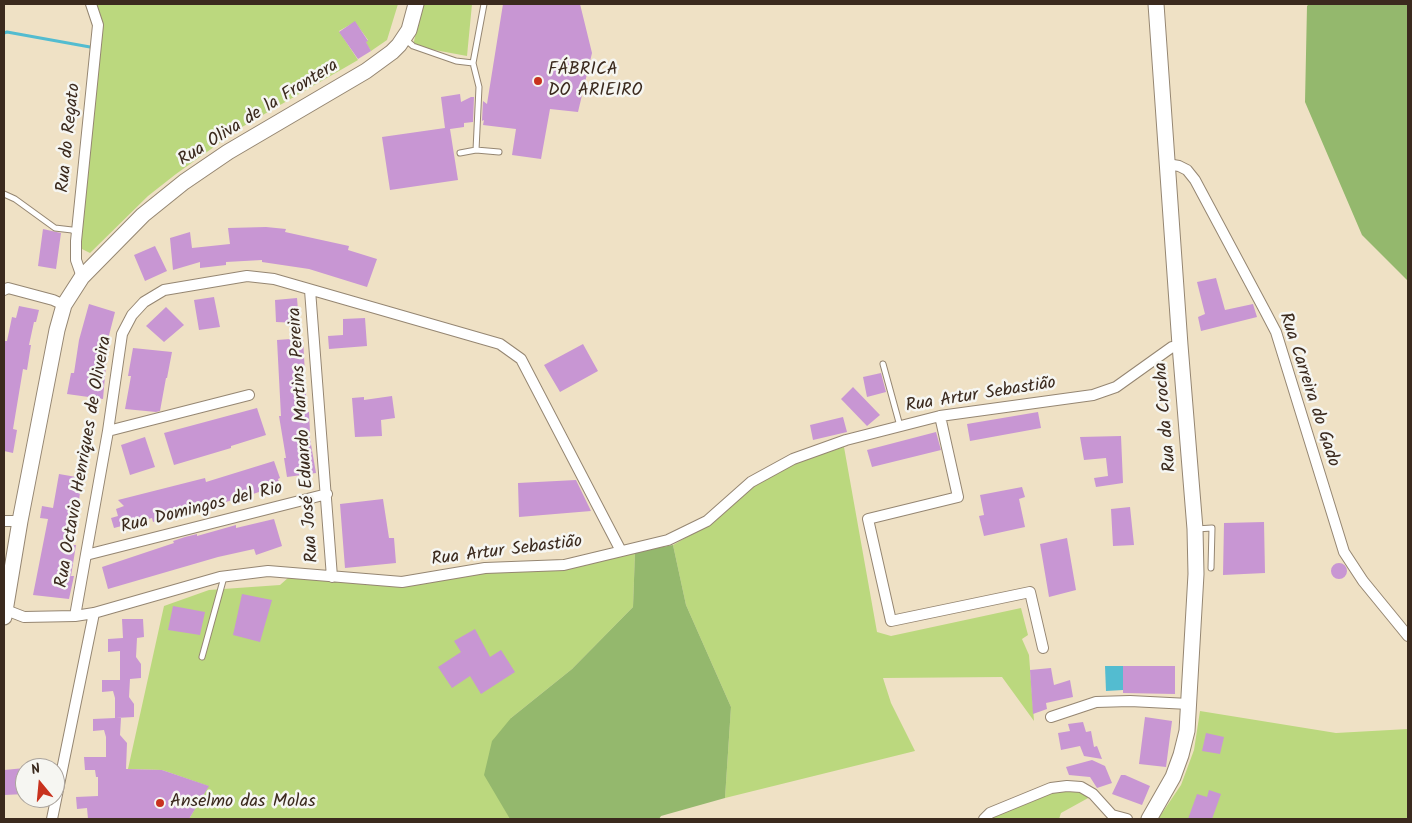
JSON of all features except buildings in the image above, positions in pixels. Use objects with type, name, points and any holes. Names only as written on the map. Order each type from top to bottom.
[{"type":"street","name":"Rua do Regato","points":[[82,277],[76,260],[77,234],[98,25],[91,4]]},
{"type":"street","name":"Rua Oliva de la Frontera","points":[[5,614],[20,521],[57,330],[64,305],[82,277],[143,215],[184,182],[228,152],[366,71],[392,52],[404,38],[413,20],[416,4]]},
{"type":"street","name":"Rua da Crocha","points":[[1150,819],[1173,777],[1187,731],[1196,574],[1195,529],[1156,4]]},
{"type":"street","name":"Rua Carreira do Gado","points":[[1167,164],[1179,166],[1187,170],[1195,180],[1265,310],[1276,332],[1344,552],[1363,581],[1408,636]]},
{"type":"street","name":"Rua Octavio Henriques de Oliveira","points":[[75,616],[108,431],[122,334],[132,314],[144,302],[164,290],[247,276],[274,279],[500,344],[520,360],[621,551]]},
{"type":"street","points":[[5,286],[54,300],[64,305]]},
{"type":"street","name":"Rua José Eduardo Martins Pereira","points":[[310,290],[332,577]]},
{"type":"street","name":"Rua Artur Sebastião","points":[[5,614],[24,617],[75,616],[94,613],[224,577],[268,571],[402,582],[485,568],[564,565],[668,540],[707,521],[751,482],[793,459],[846,440],[940,416],[1093,395],[1116,387],[1172,347],[1180,345]]},
{"type":"street","points":[[108,431],[249,395]]},
{"type":"street","points":[[940,416],[958,497],[868,520],[891,621],[1030,592],[1042,648]]},
{"type":"street","name":"Rua Domingos del Rio","points":[[86,555],[327,494]]},
{"type":"street","points":[[4,521],[20,521]]},
{"type":"street","points":[[52,819],[94,613]]},
{"type":"street","points":[[1051,717],[1096,702],[1130,701],[1189,704]]},
{"type":"street","points":[[984,819],[990,813],[1051,788],[1067,786],[1081,787],[1103,803],[1112,816],[1127,819]]},
{"type":"lane","points":[[476,150],[479,87],[473,63],[484,4]]},
{"type":"lane","points":[[404,38],[413,46],[456,60],[473,63]]},
{"type":"lane","points":[[460,153],[476,150],[499,152]]},
{"type":"lane","points":[[4,194],[54,228],[72,230],[77,234]]},
{"type":"lane","points":[[883,364],[900,426]]},
{"type":"lane","points":[[1195,529],[1212,528],[1211,568]]},
{"type":"lane","points":[[202,657],[224,577]]},
{"type":"green space","points":[[96,4],[398,4],[387,40],[371,51],[365,42],[368,40],[355,22],[339,31],[358,60],[242,127],[176,174],[148,196],[90,253],[80,248],[102,22]]},
{"type":"green space","points":[[422,4],[472,4],[467,56],[413,46]]},
{"type":"green space","points":[[1309,4],[1408,4],[1408,281],[1362,235],[1305,102],[1307,6]]},
{"type":"green space","points":[[844,447],[877,632],[891,636],[1021,608],[1028,635],[1022,639],[1029,655],[1034,721],[1002,677],[883,678],[891,703],[915,751],[725,798],[731,707],[686,605],[673,545],[710,524],[755,486],[795,463]]},
{"type":"green space","points":[[673,545],[686,605],[731,707],[725,798],[661,816],[659,819],[510,819],[484,775],[492,741],[511,718],[572,669],[633,607],[635,552]]},
{"type":"green space","points":[[635,552],[633,607],[572,669],[511,718],[510,819],[189,819],[208,786],[162,770],[128,769],[164,606],[209,590],[280,585],[289,577],[403,586],[484,573],[563,569]]},
{"type":"green space","points":[[1200,711],[1336,733],[1408,729],[1408,819],[1158,819],[1181,785],[1194,750]]},
{"type":"green space","points":[[1052,790],[1080,790],[1090,797],[1061,813],[1059,819],[988,819]]},
{"type":"water","points":[[1105,666],[1123,666],[1123,690],[1106,691]]},
{"type":"waterway","points":[[4,33],[90,47]]},
{"type":"place","name":"FÁBRICA DO ARIEIRO","points":[[538,81]]},
{"type":"place","name":"Anselmo das Molas","points":[[160,803]]}]
